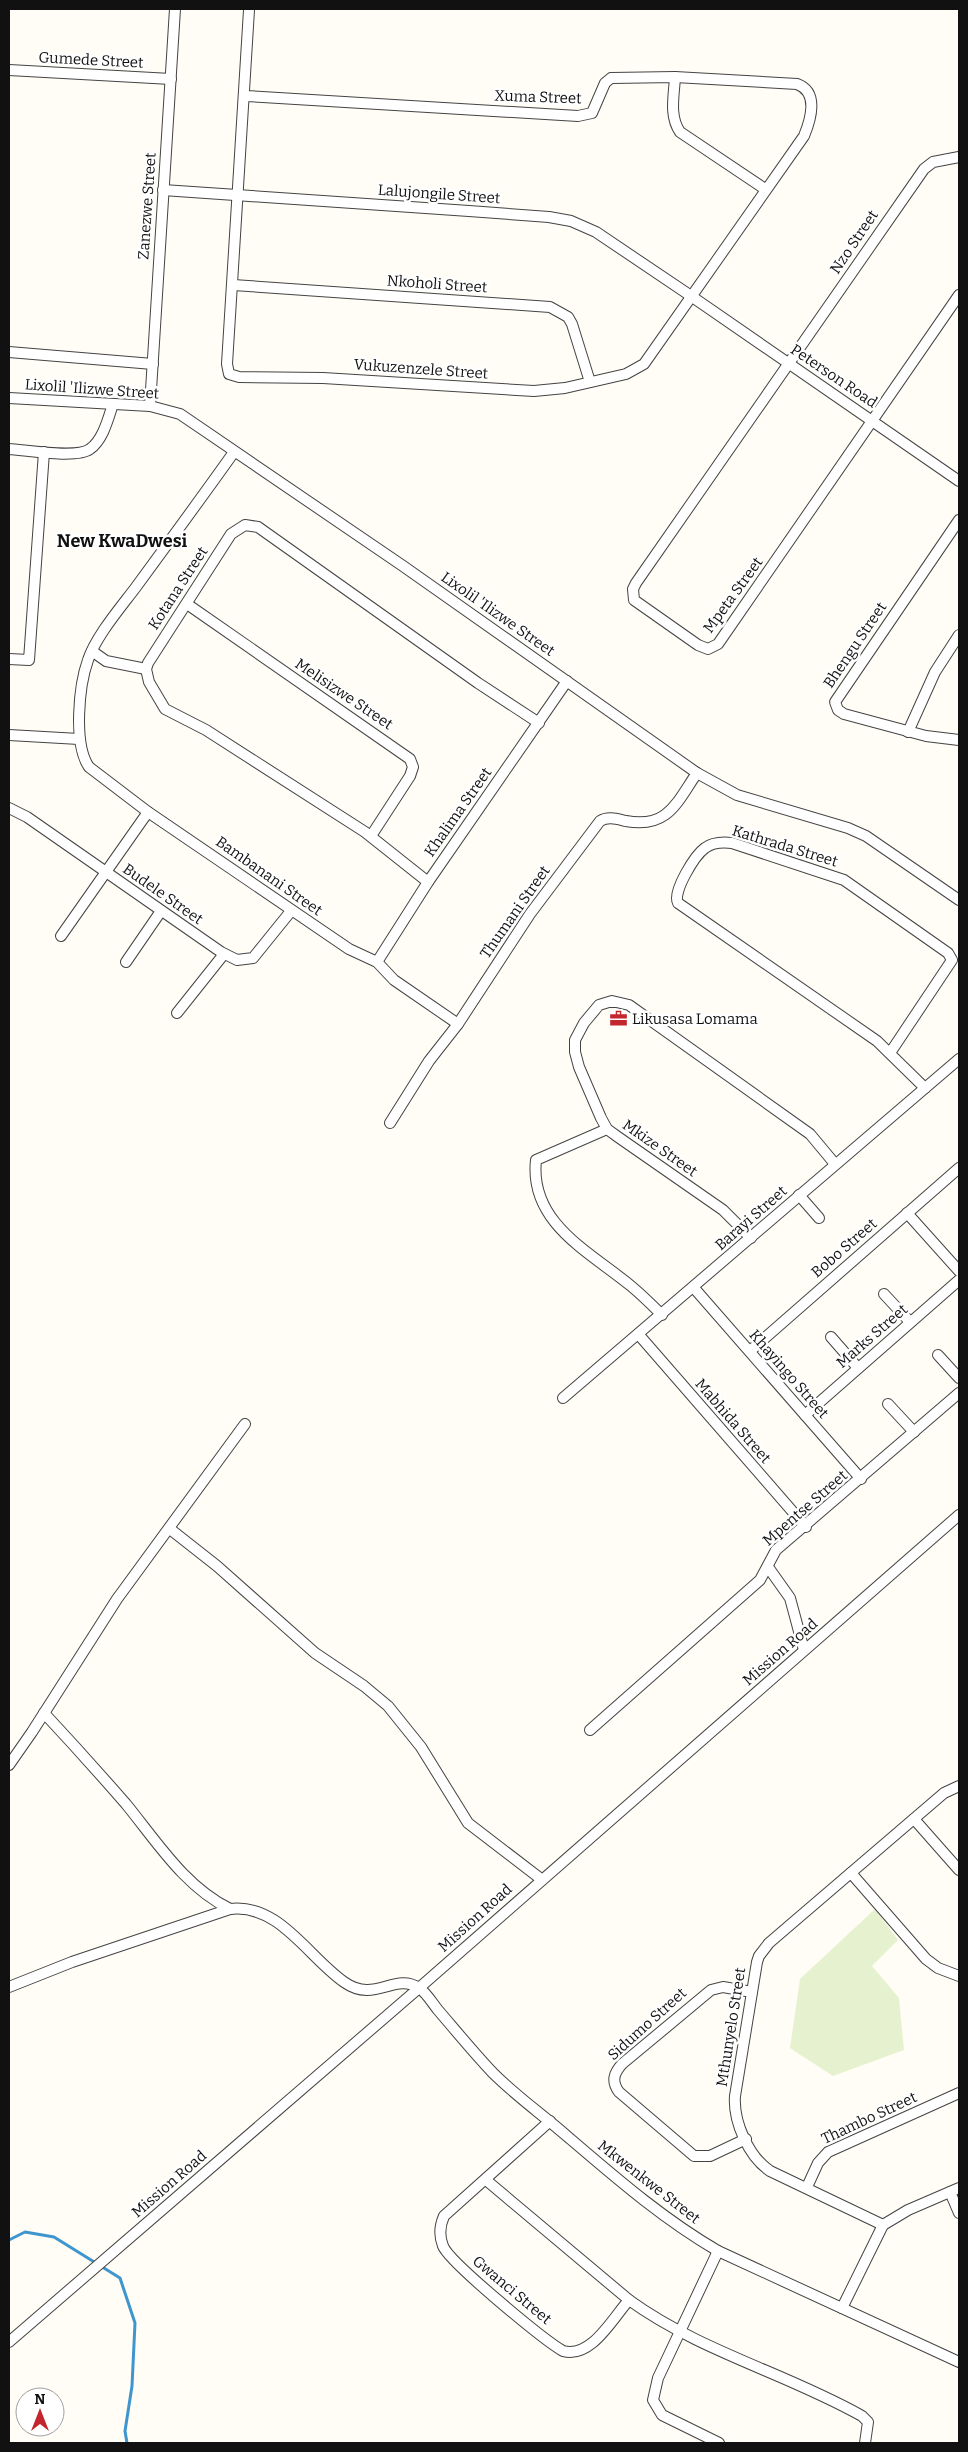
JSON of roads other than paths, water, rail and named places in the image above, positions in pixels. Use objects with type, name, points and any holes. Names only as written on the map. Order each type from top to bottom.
[{"type":"street","name":"Zanezwe Street","points":[[150,406],[175,9]]},
{"type":"street","name":"Vukuzenzele Street","points":[[249,10],[246,96],[227,364],[229,374],[239,377],[324,378],[534,391],[565,388],[626,374],[644,364],[804,136],[809,124],[812,101],[806,89]]},
{"type":"street","name":"Gumede Street","points":[[9,70],[171,79]]},
{"type":"street","name":"Xuma Street","points":[[246,96],[578,116],[592,113],[605,83],[611,78],[674,77],[780,82],[797,84],[806,89]]},
{"type":"street","points":[[674,77],[672,114],[680,132],[765,189]]},
{"type":"street","name":"Nzo Street","points":[[788,363],[924,169],[933,162],[959,157]]},
{"type":"street","name":"Lalujongile Street","points":[[163,190],[518,214],[571,220],[596,232],[691,296]]},
{"type":"street","name":"Nkoholi Street","points":[[233,285],[550,307],[568,317],[572,324],[590,382]]},
{"type":"street","points":[[872,420],[959,295]]},
{"type":"street","name":"Peterson Road","points":[[691,296],[959,481]]},
{"type":"street","points":[[9,352],[153,364]]},
{"type":"street","name":"Mpeta Street","points":[[788,363],[633,589],[634,600],[639,605],[698,646],[708,649],[718,644],[872,420]]},
{"type":"street","name":"Lixolil 'Ilizwe Street","points":[[9,398],[150,406],[180,414],[697,773],[737,795],[848,828],[866,836],[959,900]]},
{"type":"street","points":[[9,449],[76,453],[89,450],[101,435],[113,404]]},
{"type":"street","points":[[9,659],[29,660],[44,452]]},
{"type":"street","points":[[9,735],[79,740],[82,693],[87,664],[92,652],[234,452]]},
{"type":"street","name":"Bhengu Street","points":[[959,520],[835,702],[838,710],[844,714],[938,739],[959,740]]},
{"type":"street","name":"Kotana Street","points":[[146,669],[156,648],[234,531],[246,526],[258,527],[478,683],[538,722]]},
{"type":"street","name":"Melisizwe Street","points":[[186,604],[410,759],[413,767],[410,776],[371,836]]},
{"type":"street","points":[[908,732],[935,672],[959,635]]},
{"type":"street","points":[[92,652],[106,661],[146,669],[149,682],[165,708],[206,730],[371,836],[428,882]]},
{"type":"street","name":"Khalima Street","points":[[377,962],[428,882],[567,681]]},
{"type":"street","name":"Bambanani Street","points":[[79,740],[89,767],[148,812],[349,949],[377,962],[394,980],[458,1024]]},
{"type":"street","name":"Thumani Street","points":[[390,1123],[429,1061],[458,1024],[530,914],[600,821],[609,818],[643,823],[667,816],[697,773]]},
{"type":"street","name":"Budele Street","points":[[9,808],[27,816],[161,911],[224,954],[237,960],[253,958],[291,911]]},
{"type":"street","points":[[61,936],[148,812]]},
{"type":"street","name":"Kathrada Street","points":[[890,1053],[952,960],[948,953],[844,880],[732,843],[718,843],[705,848],[682,881],[677,894],[678,903],[877,1041],[925,1088]]},
{"type":"street","points":[[126,962],[161,911]]},
{"type":"street","points":[[177,1013],[224,954]]},
{"type":"street","name":"Mkize Street","points":[[750,1238],[716,1205],[607,1128],[579,1067],[575,1046],[577,1034],[594,1009],[603,1002],[612,1001],[629,1005],[778,1110],[816,1140],[835,1164]]},
{"type":"street","name":"Barayi Street","points":[[563,1398],[694,1288],[799,1195],[959,1059]]},
{"type":"street","points":[[607,1128],[536,1160],[535,1170],[539,1189],[549,1216],[563,1233],[632,1286],[662,1315]]},
{"type":"street","name":"Bobo Street","points":[[750,1351],[959,1168]]},
{"type":"street","points":[[799,1195],[819,1218]]},
{"type":"street","points":[[907,1213],[959,1271]]},
{"type":"street","name":"Marks Street","points":[[805,1415],[959,1280]]},
{"type":"street","name":"Khayingo Street","points":[[694,1288],[861,1479]]},
{"type":"street","points":[[884,1294],[910,1322]]},
{"type":"street","name":"Mabhida Street","points":[[639,1335],[806,1527]]},
{"type":"street","points":[[831,1337],[858,1368]]},
{"type":"street","points":[[938,1355],[959,1378]]},
{"type":"street","name":"Mpentse Street","points":[[590,1730],[760,1580],[776,1550],[806,1527],[959,1393]]},
{"type":"street","points":[[888,1404],[914,1432]]},
{"type":"street","points":[[9,1765],[117,1599],[170,1529],[244,1424]]},
{"type":"street","name":"Mission Road","points":[[9,2342],[419,1988],[541,1879],[959,1515]]},
{"type":"street","points":[[170,1529],[217,1566],[315,1652],[364,1686],[388,1706],[421,1747],[468,1823],[541,1879]]},
{"type":"street","points":[[768,1567],[790,1598],[804,1650]]},
{"type":"street","points":[[44,1713],[125,1803],[190,1882],[217,1903],[230,1909]]},
{"type":"street","name":"Mthunyelo Street","points":[[883,2225],[766,2168],[746,2139],[738,2122],[734,2104],[757,1962],[763,1950],[851,1873],[944,1793],[959,1786]]},
{"type":"street","points":[[914,1819],[959,1870]]},
{"type":"street","points":[[851,1873],[926,1959],[938,1968],[959,1976]]},
{"type":"street","points":[[9,1987],[72,1962],[230,1909],[248,1908],[284,1926],[329,1970],[355,1988],[380,1990],[402,1982],[419,1988]]},
{"type":"street","name":"Sidumo Street","points":[[746,2139],[710,2156],[690,2154],[619,2092],[614,2082],[614,2076],[622,2064],[711,1990],[723,1987],[752,1992]]},
{"type":"street","name":"Mkwenkwe Street","points":[[419,1988],[493,2072],[668,2220],[718,2251],[959,2362]]},
{"type":"street","name":"Thambo Street","points":[[807,2187],[818,2163],[828,2152],[959,2093]]},
{"type":"street","name":"Gwanci Street","points":[[550,2121],[444,2216],[440,2234],[443,2246],[448,2254],[485,2288],[555,2347],[570,2353],[579,2352],[590,2346],[628,2300]]},
{"type":"street","points":[[486,2180],[628,2300],[680,2333],[862,2416],[868,2422],[865,2443]]},
{"type":"street","points":[[842,2308],[883,2225],[908,2210],[954,2190],[959,2214]]},
{"type":"street","points":[[718,2251],[655,2387],[655,2407],[669,2420],[719,2443]]},
{"type":"waterway","points":[[9,2240],[25,2232],[54,2237],[120,2278],[135,2323],[132,2386],[125,2431],[127,2443]]},
{"type":"place","name":"Likusasa Lomama","points":[[618,1019]]},
{"type":"district","name":"New KwaDwesi","points":[[122,541]]}]
